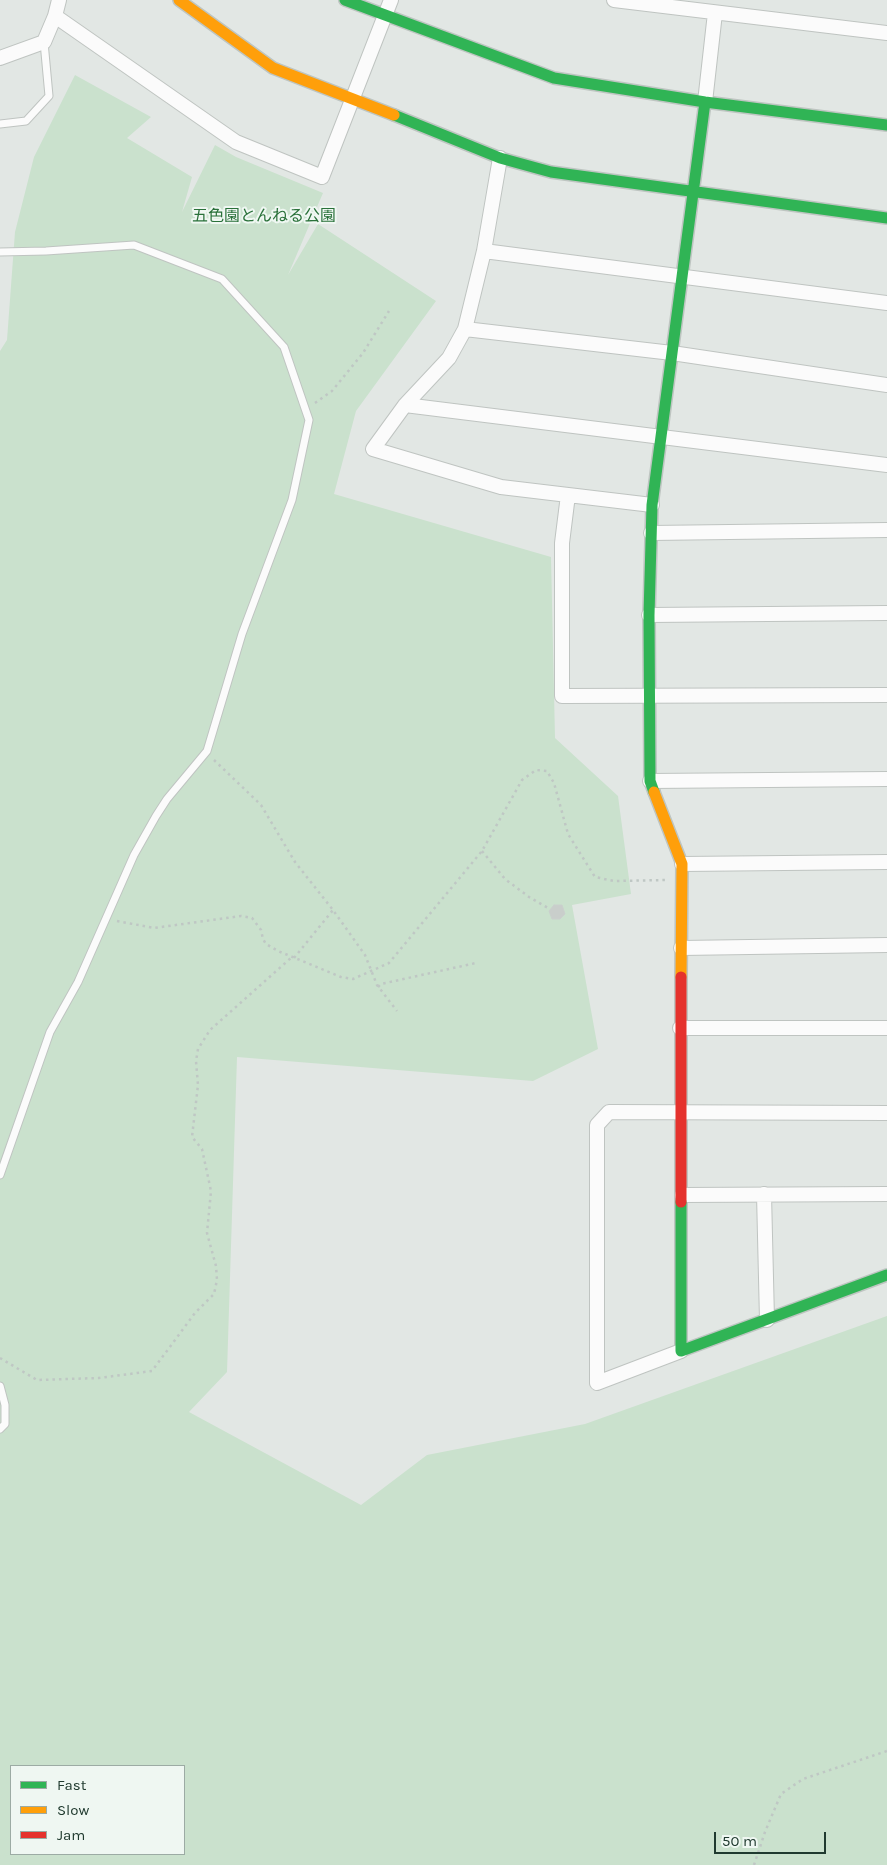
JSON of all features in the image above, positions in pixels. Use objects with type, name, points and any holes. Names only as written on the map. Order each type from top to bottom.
[{"type":"street","points":[[0,58],[44,42],[55,16],[59,0]]},
{"type":"street","points":[[178,0],[273,68],[353,98],[500,158],[551,172],[887,218]]},
{"type":"street","points":[[345,0],[554,78],[705,102],[887,124]]},
{"type":"street","points":[[55,16],[236,142],[322,177],[391,0]]},
{"type":"street","points":[[614,0],[887,33]]},
{"type":"street","points":[[681,1351],[680,1028],[682,864],[650,781],[651,533],[652,505],[660,437],[705,102],[715,13]]},
{"type":"street","points":[[500,158],[484,251],[465,329],[449,358],[405,405],[373,448],[501,487],[652,505]]},
{"type":"street","points":[[484,251],[887,304]]},
{"type":"street","points":[[465,329],[672,353],[887,386]]},
{"type":"street","points":[[405,405],[887,465]]},
{"type":"street","points":[[568,495],[562,543],[562,696],[887,695]]},
{"type":"street","points":[[651,533],[887,530]]},
{"type":"street","points":[[650,614],[887,614]]},
{"type":"street","points":[[650,781],[887,779]]},
{"type":"street","points":[[682,864],[887,862]]},
{"type":"street","points":[[681,948],[887,945]]},
{"type":"street","points":[[680,1028],[887,1028]]},
{"type":"street","points":[[887,1113],[608,1112],[597,1125],[597,1383],[887,1275]]},
{"type":"street","points":[[764,1194],[767,1320]]},
{"type":"street","points":[[682,1195],[887,1194]]},
{"type":"lane","points":[[0,124],[26,121],[49,96],[44,42]]},
{"type":"lane","points":[[0,252],[134,245],[222,279],[284,347],[309,420],[292,500],[242,634],[207,751],[156,816],[134,854],[78,982],[50,1032],[0,1174]]},
{"type":"lane","points":[[0,1386],[5,1405],[5,1424],[0,1429]]},
{"type":"path","points":[[305,410],[332,391],[363,353],[389,311]]},
{"type":"path","points":[[207,751],[218,766],[261,805],[295,862],[365,955],[378,987],[397,1011]]},
{"type":"path","points":[[106,918],[154,928],[241,916],[252,918],[261,930],[266,944],[341,977],[353,979],[388,963],[482,851],[522,780],[536,770],[547,771],[554,783],[568,834],[595,877],[614,881],[681,880]]},
{"type":"path","points":[[482,851],[505,879],[529,897],[548,908]]},
{"type":"path","points":[[0,1358],[38,1380],[99,1378],[152,1370],[195,1313],[214,1294],[217,1280],[216,1266],[208,1233],[211,1192],[202,1149],[192,1137],[198,1085],[196,1061],[198,1048],[210,1030],[293,957],[333,910]]},
{"type":"path","points":[[378,987],[381,984],[476,963]]},
{"type":"path","points":[[754,1865],[764,1832],[781,1794],[803,1779],[887,1750]]},
{"type":"green space","name":"五色園とんねる公園","points":[[75,75],[151,117],[127,138],[192,177],[182,212],[215,145],[236,157],[323,193],[288,275],[318,224],[436,301],[356,411],[334,494],[551,557],[555,738],[618,796],[631,894],[572,905],[598,1049],[533,1081],[237,1057],[227,1372],[189,1412],[361,1505],[427,1455],[585,1424],[887,1316],[887,1865],[0,1865],[0,351],[7,340],[15,232],[34,157]]},
{"type":"building","points":[[554,905],[562,905],[565,914],[560,919],[552,919],[549,911]]},
{"type":"traffic: fast","points":[[345,0],[554,78],[705,102],[887,125]]},
{"type":"traffic: fast","points":[[654,792],[650,781],[649,615],[652,505],[705,102]]},
{"type":"traffic: fast","points":[[394,115],[500,158],[551,172],[887,218]]},
{"type":"traffic: fast","points":[[681,1202],[681,1351],[887,1275]]},
{"type":"traffic: slow","points":[[179,0],[273,68],[394,115]]},
{"type":"traffic: slow","points":[[654,792],[682,864],[681,977]]},
{"type":"traffic: jam","points":[[681,977],[681,1202]]}]
